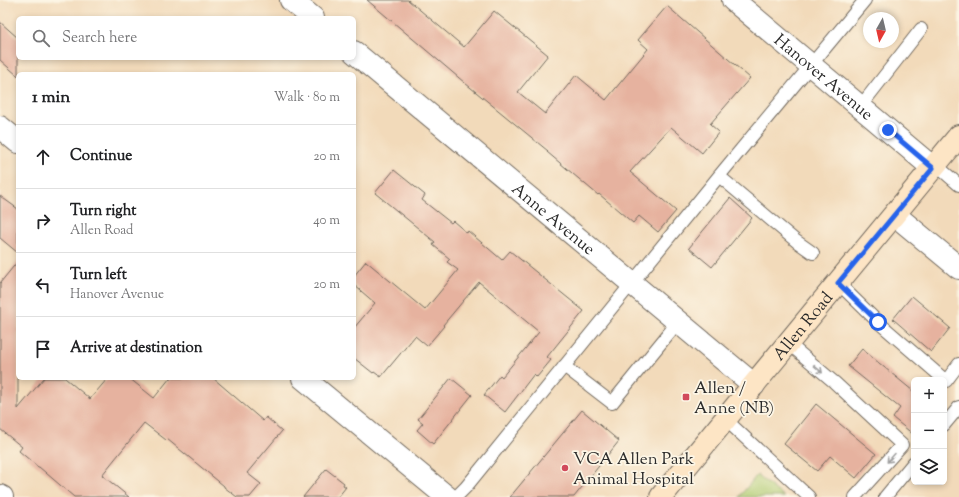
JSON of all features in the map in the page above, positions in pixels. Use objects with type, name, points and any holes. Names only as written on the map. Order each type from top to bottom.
[{"type":"main road","name":"Allen Road","points":[[663,496],[959,136]]},
{"type":"street","points":[[291,0],[311,16]]},
{"type":"street","name":"Hanover Avenue","points":[[733,0],[860,107],[935,166]]},
{"type":"street","name":"Anne Avenue","points":[[356,54],[754,385]]},
{"type":"street","points":[[0,127],[16,140]]},
{"type":"street","points":[[895,215],[959,268]]},
{"type":"street","points":[[305,380],[447,497]]},
{"type":"lane","points":[[456,497],[466,487],[719,176],[865,0]]},
{"type":"lane","points":[[860,107],[921,29]]},
{"type":"lane","points":[[935,166],[959,185]]},
{"type":"lane","points":[[719,176],[796,241],[813,253]]},
{"type":"lane","points":[[838,283],[878,322],[946,381],[959,364]]},
{"type":"lane","points":[[564,366],[612,402],[678,322]]},
{"type":"lane","points":[[788,343],[834,382],[902,446],[855,497]]},
{"type":"lane","points":[[947,421],[959,407]]},
{"type":"lane","points":[[725,420],[809,497]]},
{"type":"lane","points":[[885,497],[911,466]]},
{"type":"green space","points":[[757,475],[784,497],[739,497]]},
{"type":"building","points":[[367,0],[408,0],[464,47],[494,11],[548,55],[518,92],[545,114],[576,75],[606,100],[648,49],[638,40],[667,6],[750,78],[710,124],[719,132],[702,153],[671,127],[630,172],[676,211],[658,232],[639,216],[633,223]]},
{"type":"building","points":[[0,22],[16,36],[16,60],[18,60],[18,72],[16,72],[16,74],[0,60]]},
{"type":"building","points":[[394,170],[425,195],[422,200],[451,223],[453,221],[467,233],[468,231],[502,260],[510,251],[584,311],[547,357],[551,360],[537,377],[534,374],[505,412],[484,395],[500,375],[502,377],[539,332],[479,282],[427,346],[415,336],[381,377],[374,372],[373,373],[356,360],[356,326],[375,303],[356,287],[356,274],[366,261],[425,310],[458,270],[447,262],[450,259],[433,245],[435,242],[375,193]]},
{"type":"building","points":[[0,196],[16,208],[16,251],[0,238]]},
{"type":"building","points":[[730,198],[752,218],[712,267],[689,248]]},
{"type":"building","points":[[16,263],[16,380],[18,380],[18,409],[42,380],[67,380],[90,399],[106,380],[132,380],[154,398],[168,380],[215,380],[263,421],[266,417],[282,431],[247,473],[261,484],[250,497],[237,497],[167,439],[166,440],[144,423],[102,475],[129,497],[74,497],[19,451],[22,447],[0,429],[0,283]]},
{"type":"building","points":[[912,296],[950,328],[931,352],[893,319]]},
{"type":"building","points":[[862,349],[911,389],[911,433],[893,418],[900,408],[848,366]]},
{"type":"building","points":[[451,378],[472,395],[433,444],[417,430],[423,423],[418,419]]},
{"type":"building","points":[[816,404],[876,454],[856,478],[830,456],[817,471],[784,444]]},
{"type":"building","name":"VCA Allen Park Animal Hospital","points":[[582,410],[619,441],[574,497],[510,497]]},
{"type":"building","points":[[326,469],[344,483],[343,485],[346,487],[338,497],[303,497]]},
{"type":"place","name":"Allen / Anne (NB)","points":[[686,397]]},
{"type":"place","name":"VCA Allen Park Animal Hospital","points":[[565,468]]},
{"type":"route","points":[[878,322],[838,283],[933,168],[888,130]]}]
